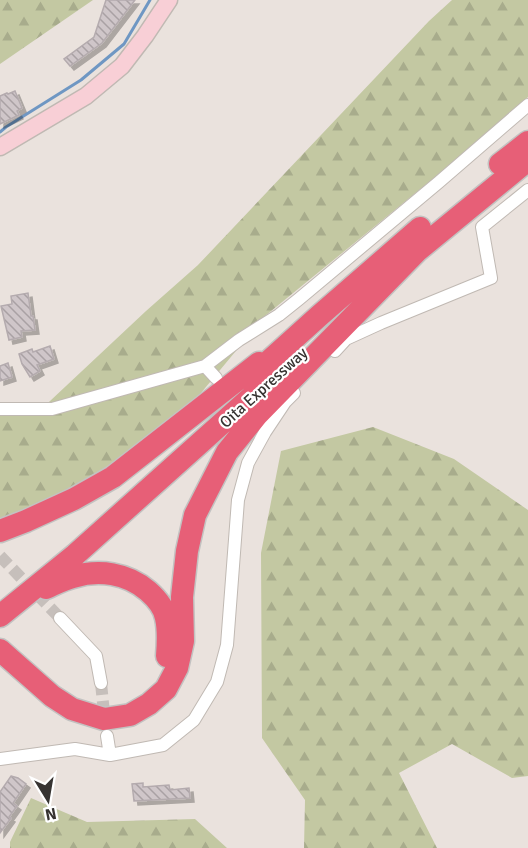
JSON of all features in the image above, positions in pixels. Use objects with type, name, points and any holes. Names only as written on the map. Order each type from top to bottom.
[{"type":"highway","name":"Oita Expressway","points":[[0,616],[11,598],[65,544],[413,234],[528,142]]},
{"type":"highway","name":"Oita Expressway","points":[[11,598],[83,548],[422,246],[528,160]]},
{"type":"highway","points":[[0,650],[52,696],[72,709],[104,719],[130,715],[149,704],[166,689],[177,668],[183,641],[182,597],[187,551],[195,514],[226,452],[257,415],[422,246]]},
{"type":"highway","points":[[0,531],[74,499],[113,477],[319,316]]},
{"type":"highway","points":[[0,642],[47,681],[73,698],[91,705],[109,706],[128,701],[146,692],[162,669],[167,656],[166,615],[157,599],[140,584],[126,577],[112,573],[72,577],[11,598]]},
{"type":"street","points":[[0,147],[86,96],[122,66],[169,0]]},
{"type":"street","points":[[0,409],[52,409],[205,366],[299,299],[528,105]]},
{"type":"street","points":[[0,759],[75,749],[110,755],[163,745],[194,720],[217,682],[227,645],[238,500],[248,463],[262,428],[346,339],[490,278],[482,227],[528,190]]},
{"type":"street","points":[[205,366],[216,378]]},
{"type":"street","points":[[60,618],[96,656],[101,682]]},
{"type":"street","points":[[107,736],[110,755]]},
{"type":"green space","points":[[0,0],[93,0],[0,64]]},
{"type":"green space","points":[[452,0],[528,0],[528,97],[456,160],[265,316],[181,417],[118,465],[0,524],[0,416],[34,416],[198,265],[429,21]]},
{"type":"green space","points":[[373,427],[454,459],[528,510],[528,776],[512,778],[452,744],[399,773],[437,848],[304,848],[305,800],[262,738],[261,553],[281,451]]},
{"type":"green space","points":[[31,798],[87,822],[195,819],[227,848],[10,848],[10,842]]},
{"type":"building","points":[[106,0],[135,0],[102,43],[70,66],[64,59],[94,37]]},
{"type":"building","points":[[15,91],[22,108],[17,111],[19,115],[0,124],[0,96]]},
{"type":"building","points":[[28,293],[35,330],[21,331],[22,337],[9,340],[1,306],[12,304],[11,296]]},
{"type":"building","points":[[50,346],[54,359],[37,365],[40,371],[30,377],[19,354]]},
{"type":"building","points":[[8,363],[12,377],[0,381],[0,366]]},
{"type":"building","points":[[11,776],[26,784],[13,803],[17,806],[9,817],[11,818],[0,833],[0,792]]},
{"type":"building","points":[[143,783],[143,787],[169,785],[170,790],[189,788],[190,798],[134,801],[132,784]]},
{"type":"waterway","points":[[0,132],[81,80],[124,44],[150,0]]},
{"type":"tunnel","points":[[0,556],[60,618]]},
{"type":"tunnel","points":[[101,683],[105,723]]}]
